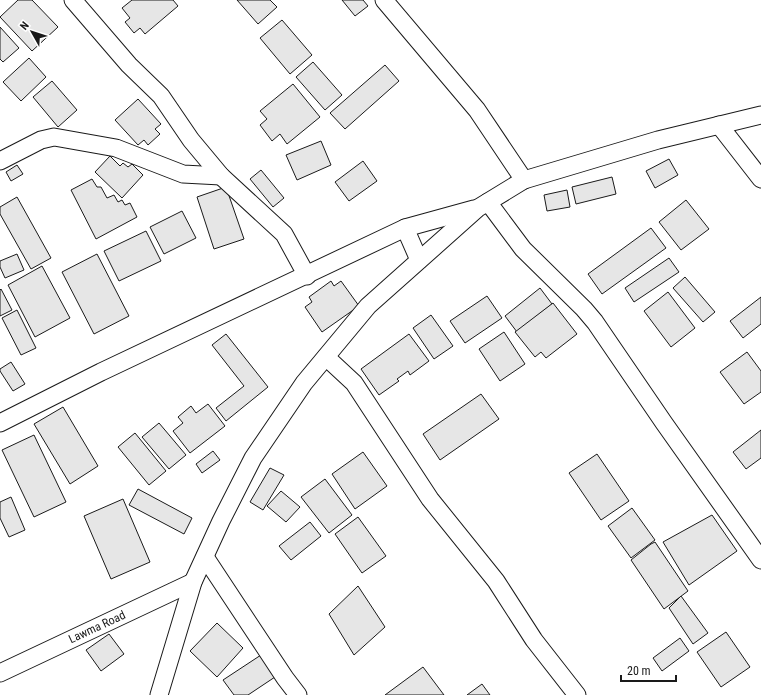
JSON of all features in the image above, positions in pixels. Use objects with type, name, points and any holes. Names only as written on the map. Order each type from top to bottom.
[{"type":"street","points":[[73,0],[129,65],[161,96],[191,140],[221,176],[284,234],[307,276]]},
{"type":"street","points":[[384,0],[476,110],[524,180]]},
{"type":"street","points":[[159,695],[193,582],[221,521],[253,458],[304,383],[368,306],[483,205],[524,180],[658,140],[761,115]]},
{"type":"street","points":[[719,125],[761,179]]},
{"type":"street","points":[[0,161],[41,140],[54,137],[116,148],[183,174],[221,176]]},
{"type":"street","points":[[0,423],[101,372],[307,276],[405,228],[483,205]]},
{"type":"street","points":[[483,205],[523,249],[584,309],[595,322],[761,560]]},
{"type":"street","points":[[405,228],[419,260]]},
{"type":"street","points":[[326,357],[354,383],[430,499],[496,581],[534,640],[578,695]]},
{"type":"street","points":[[205,557],[298,695]]},
{"type":"street","name":"Lawma Road","points":[[0,673],[193,582]]},
{"type":"building","points":[[18,0],[32,0],[58,27],[32,51],[0,17]]},
{"type":"building","points":[[132,0],[173,0],[178,6],[145,34],[140,28],[134,33],[125,22],[130,18],[122,8]]},
{"type":"building","points":[[237,0],[270,0],[277,7],[258,24]]},
{"type":"building","points":[[342,0],[363,0],[368,6],[355,16]]},
{"type":"building","points":[[282,20],[312,55],[290,74],[260,38]]},
{"type":"building","points":[[0,27],[19,48],[3,62],[0,59]]},
{"type":"building","points":[[29,58],[46,77],[21,101],[3,82]]},
{"type":"building","points":[[313,62],[342,95],[325,110],[296,77]]},
{"type":"building","points":[[385,65],[399,81],[345,129],[330,113]]},
{"type":"building","points":[[52,81],[77,110],[58,127],[33,97]]},
{"type":"building","points":[[293,84],[320,117],[287,144],[280,134],[272,141],[260,125],[267,119],[260,111]]},
{"type":"building","points":[[138,99],[161,124],[155,129],[160,134],[148,145],[144,140],[138,145],[115,120]]},
{"type":"building","points":[[321,141],[331,165],[297,180],[286,155]]},
{"type":"building","points":[[110,156],[120,166],[123,163],[128,167],[132,164],[143,175],[122,198],[95,172]]},
{"type":"building","points":[[669,159],[678,175],[655,188],[646,171]]},
{"type":"building","points":[[363,161],[377,181],[349,201],[335,182]]},
{"type":"building","points":[[17,165],[23,174],[11,181],[6,172]]},
{"type":"building","points":[[261,170],[284,198],[273,207],[250,179]]},
{"type":"building","points":[[612,177],[616,194],[576,204],[572,187]]},
{"type":"building","points":[[92,179],[97,187],[101,187],[107,198],[114,195],[118,202],[122,200],[125,205],[130,203],[137,217],[96,239],[71,190]]},
{"type":"building","points":[[226,187],[244,239],[214,249],[197,197]]},
{"type":"building","points":[[567,190],[570,207],[547,211],[544,195]]},
{"type":"building","points":[[17,197],[51,258],[31,269],[0,214],[0,207]]},
{"type":"building","points":[[686,200],[709,229],[681,250],[659,222]]},
{"type":"building","points":[[182,211],[196,238],[164,254],[150,227]]},
{"type":"building","points":[[651,228],[666,248],[602,294],[588,274]]},
{"type":"building","points":[[146,231],[161,261],[119,281],[104,251]]},
{"type":"building","points":[[17,254],[24,270],[5,278],[0,267],[0,261]]},
{"type":"building","points":[[97,254],[129,316],[94,334],[62,272]]},
{"type":"building","points":[[669,258],[679,272],[634,302],[625,288]]},
{"type":"building","points":[[42,266],[70,318],[35,337],[8,285]]},
{"type":"building","points":[[685,277],[715,312],[703,322],[673,288]]},
{"type":"building","points":[[331,281],[334,286],[341,281],[359,306],[322,332],[305,307],[312,302],[309,297]]},
{"type":"building","points":[[540,288],[552,304],[517,332],[505,316]]},
{"type":"building","points":[[1,289],[12,310],[0,316],[0,290]]},
{"type":"building","points":[[668,292],[695,328],[671,347],[644,311]]},
{"type":"building","points":[[487,296],[502,318],[465,343],[450,321]]},
{"type":"building","points":[[761,297],[761,324],[743,338],[730,321]]},
{"type":"building","points":[[553,303],[577,334],[546,358],[541,352],[535,357],[515,332]]},
{"type":"building","points":[[17,310],[36,348],[21,355],[2,318]]},
{"type":"building","points":[[431,315],[453,346],[434,359],[413,328]]},
{"type":"building","points":[[504,332],[525,364],[500,381],[479,349]]},
{"type":"building","points":[[226,334],[268,387],[226,421],[216,408],[244,386],[212,345]]},
{"type":"building","points":[[409,334],[429,361],[410,375],[408,371],[397,379],[399,381],[379,395],[361,369]]},
{"type":"building","points":[[747,352],[761,371],[761,392],[744,404],[720,372]]},
{"type":"building","points":[[11,362],[25,384],[13,391],[0,371],[0,369]]},
{"type":"building","points":[[481,394],[499,419],[440,460],[423,434]]},
{"type":"building","points":[[208,404],[225,426],[190,453],[173,431],[183,423],[178,417],[191,406],[196,413]]},
{"type":"building","points":[[63,407],[98,466],[70,484],[34,424]]},
{"type":"building","points":[[159,423],[186,455],[169,469],[142,437]]},
{"type":"building","points":[[761,430],[761,458],[746,469],[733,452]]},
{"type":"building","points":[[135,433],[166,471],[149,485],[118,447]]},
{"type":"building","points":[[34,435],[66,502],[34,517],[2,450]]},
{"type":"building","points":[[213,451],[220,460],[202,473],[196,464]]},
{"type":"building","points":[[363,452],[387,486],[355,509],[332,474]]},
{"type":"building","points":[[597,454],[629,501],[601,520],[569,473]]},
{"type":"building","points":[[270,468],[284,475],[263,510],[250,502]]},
{"type":"building","points":[[325,479],[352,515],[329,533],[301,497]]},
{"type":"building","points":[[138,489],[192,518],[184,534],[129,505]]},
{"type":"building","points":[[281,491],[300,507],[286,522],[267,506]]},
{"type":"building","points":[[11,497],[25,530],[9,537],[0,518],[0,502]]},
{"type":"building","points":[[123,499],[150,562],[111,579],[84,516]]},
{"type":"building","points":[[632,508],[655,540],[631,558],[608,526]]},
{"type":"building","points":[[712,515],[737,551],[689,585],[663,542]]},
{"type":"building","points":[[358,517],[386,556],[362,573],[335,534]]},
{"type":"building","points":[[310,522],[321,536],[291,560],[279,546]]},
{"type":"building","points":[[655,542],[688,591],[664,609],[631,560]]},
{"type":"building","points":[[358,586],[385,627],[354,655],[329,614]]},
{"type":"building","points":[[681,596],[708,633],[693,644],[669,608]]},
{"type":"building","points":[[217,623],[243,648],[217,677],[190,651]]},
{"type":"building","points":[[726,632],[750,667],[721,687],[697,652]]},
{"type":"building","points":[[109,634],[124,654],[101,671],[86,650]]},
{"type":"building","points":[[680,638],[689,651],[662,671],[653,658]]},
{"type":"building","points":[[261,655],[275,677],[248,695],[234,695],[223,680]]},
{"type":"building","points":[[423,667],[444,695],[385,695]]},
{"type":"building","points":[[482,684],[490,695],[467,695]]}]
